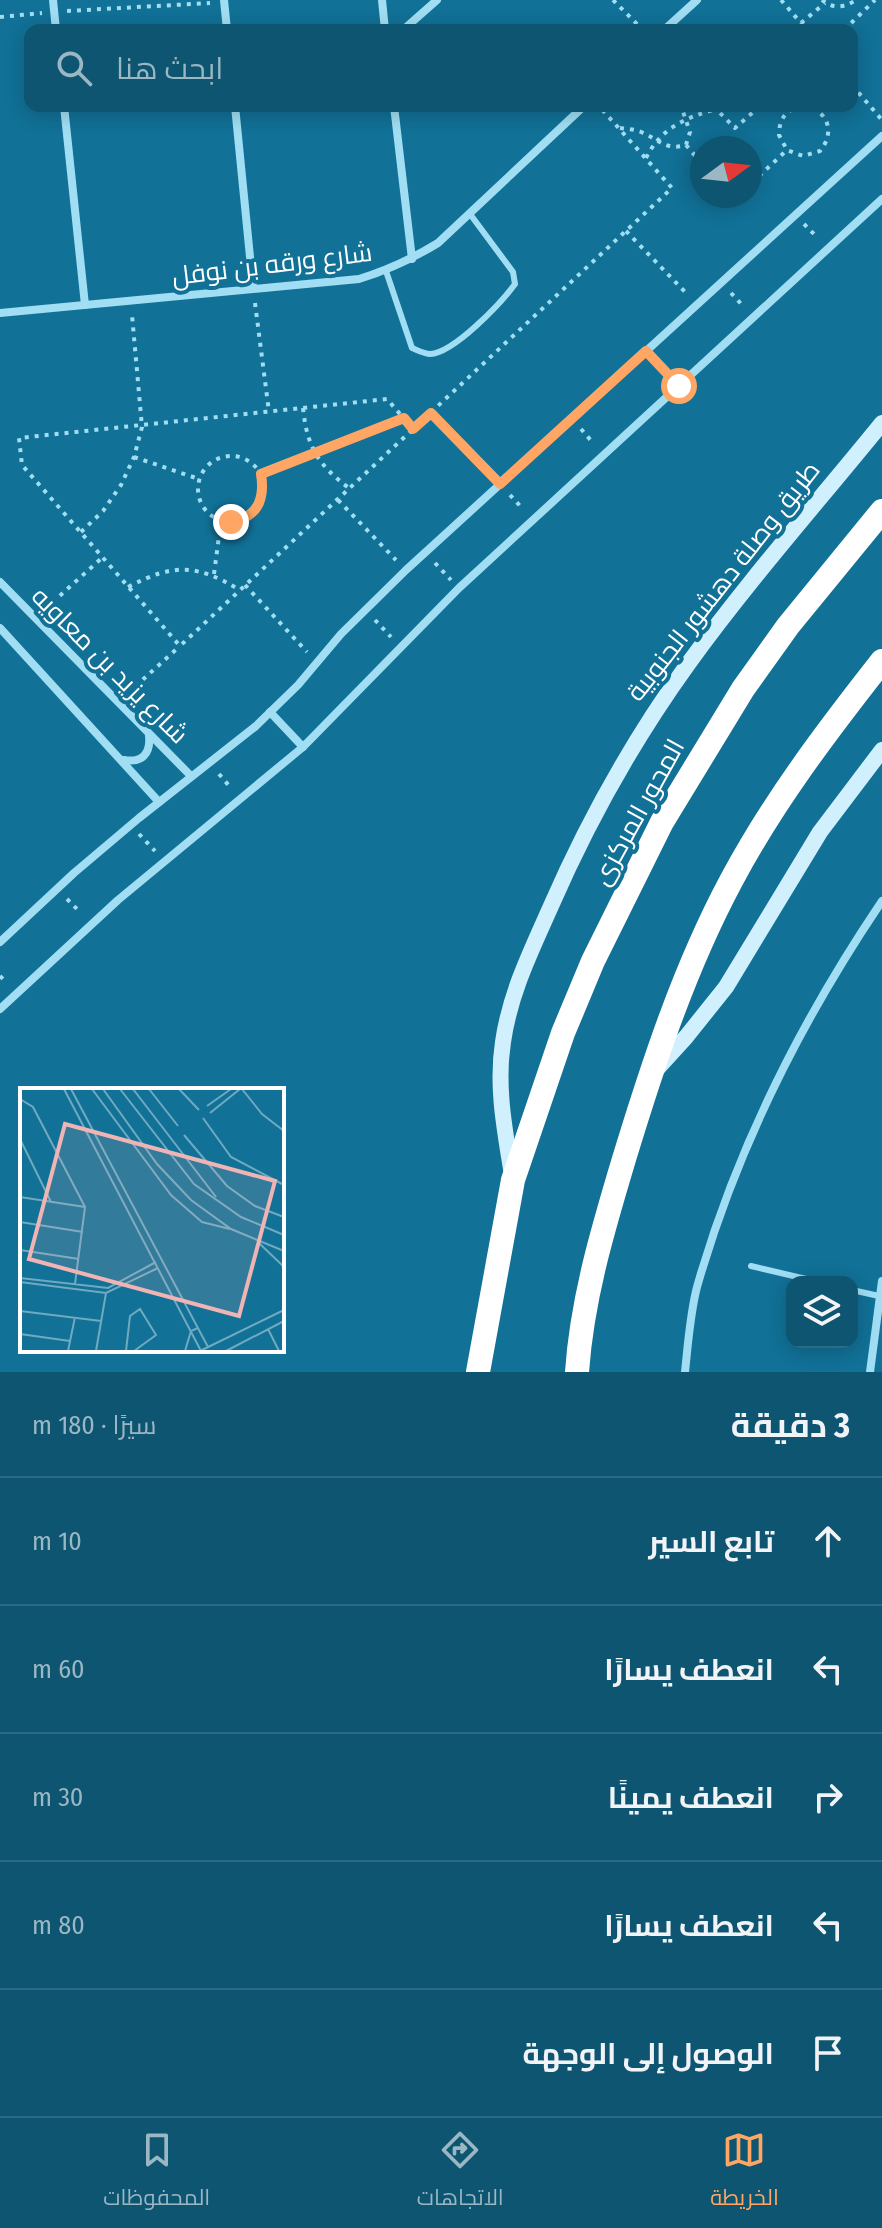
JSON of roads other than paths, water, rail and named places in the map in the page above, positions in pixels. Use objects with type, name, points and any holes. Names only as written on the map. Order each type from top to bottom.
[{"type":"highway","name":"المحور المركزى","points":[[513,1180],[563,1033],[626,891],[662,822],[743,689],[788,626],[882,511]]},
{"type":"highway","points":[[577,1372],[580,1326],[606,1219],[648,1078],[685,979],[731,880],[811,751],[882,661]]},
{"type":"highway","name":"طريق وصلة دهشور الجنوبية","points":[[477,1370],[513,1180]]},
{"type":"main road","name":"طريق وصلة دهشور الجنوبية","points":[[513,1180],[501,1102],[502,1045],[513,994],[560,884],[624,763],[688,665],[882,423]]},
{"type":"main road","points":[[648,1078],[726,987],[820,832],[882,750]]},
{"type":"street","points":[[53,0],[55,24]]},
{"type":"street","points":[[382,0],[384,24]]},
{"type":"street","points":[[410,24],[437,0]]},
{"type":"street","points":[[671,24],[697,0]]},
{"type":"street","points":[[224,1],[226,24]]},
{"type":"street","points":[[65,112],[85,305]]},
{"type":"street","points":[[236,112],[253,287]]},
{"type":"street","points":[[395,112],[412,259]]},
{"type":"street","name":"شارع ورقه بن نوفل","points":[[0,313],[359,279],[386,271],[438,243],[578,112]]},
{"type":"street","points":[[0,942],[130,825],[270,712],[365,610],[425,552],[882,136]]},
{"type":"street","points":[[0,1009],[92,924],[303,747],[459,588],[882,199]]},
{"type":"street","name":"شارع يزيد بن معاويه","points":[[0,582],[191,776]]},
{"type":"street","name":"شارع يزيد بن معاويه","points":[[0,628],[159,802]]},
{"type":"street","points":[[270,712],[303,747]]},
{"type":"street","points":[[123,760],[134,762],[145,757],[151,747],[149,735]]},
{"type":"street","points":[[685,1372],[697,1289],[750,1142],[807,1023],[882,901]]},
{"type":"street","points":[[870,1372],[882,1281]]},
{"type":"lane","points":[[386,271],[412,348],[430,354],[449,347],[502,301],[515,284],[513,272],[470,214]]},
{"type":"lane","points":[[751,1266],[794,1276]]},
{"type":"lane","points":[[858,1291],[879,1296]]}]
